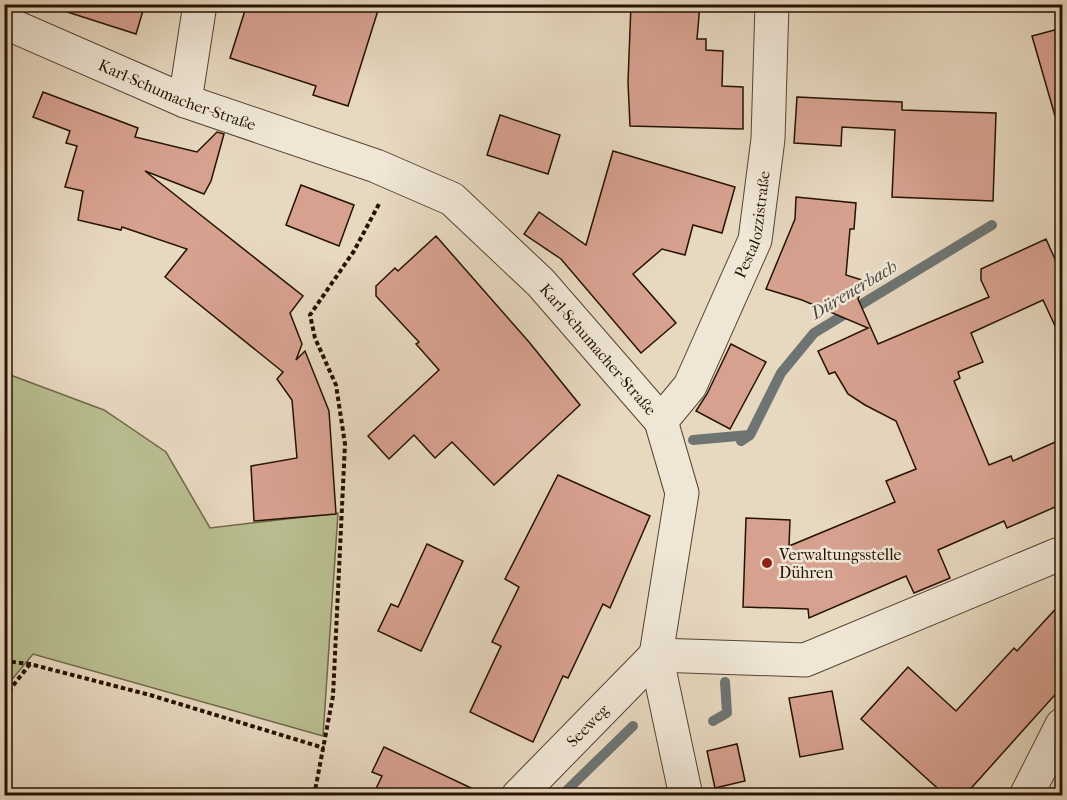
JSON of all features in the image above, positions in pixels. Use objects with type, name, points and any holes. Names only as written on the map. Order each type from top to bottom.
[{"type":"street","points":[[185,101],[200,4]]},
{"type":"street","name":"Pestalozzistraße","points":[[661,421],[690,386],[755,240],[768,139],[772,4]]},
{"type":"street","name":"Karl-Schumacher-Straße","points":[[4,22],[185,101],[395,174],[452,199],[541,283],[661,421],[682,493],[656,655]]},
{"type":"street","points":[[686,795],[656,655],[805,660],[1057,555],[1062,555]]},
{"type":"street","name":"Seeweg","points":[[518,795],[656,655]]},
{"type":"street","points":[[1026,795],[1062,725]]},
{"type":"path","points":[[314,795],[333,696],[345,444],[336,385],[315,338],[310,315],[354,251],[395,174]]},
{"type":"path","points":[[4,661],[30,664],[150,695],[324,748]]},
{"type":"path","points":[[4,697],[30,664]]},
{"type":"green space","points":[[5,373],[104,410],[166,452],[210,528],[338,513],[323,736],[33,654],[5,688]]},
{"type":"building","points":[[62,4],[145,4],[136,34],[61,10]]},
{"type":"building","points":[[247,4],[380,4],[348,106],[313,95],[316,86],[230,58]]},
{"type":"building","points":[[631,4],[700,4],[697,39],[706,39],[706,50],[723,51],[722,86],[743,87],[743,129],[630,126],[628,82]]},
{"type":"building","points":[[1062,28],[1062,115],[1055,116],[1032,36]]},
{"type":"building","points":[[43,92],[138,128],[135,137],[197,152],[217,132],[224,134],[211,181],[204,194],[145,171],[303,296],[290,313],[302,344],[296,360],[305,351],[329,411],[336,514],[254,521],[251,466],[297,458],[292,400],[277,379],[283,372],[165,277],[187,249],[122,227],[121,230],[78,220],[83,191],[65,187],[77,146],[66,143],[70,131],[33,117]]},
{"type":"building","points":[[797,97],[902,102],[902,110],[996,113],[993,201],[892,197],[895,130],[842,127],[841,146],[794,143]]},
{"type":"building","points":[[500,115],[560,135],[548,174],[487,155]]},
{"type":"building","points":[[613,151],[735,187],[722,233],[693,225],[685,255],[662,249],[633,274],[676,323],[641,353],[561,259],[524,234],[539,212],[586,245]]},
{"type":"building","points":[[301,185],[354,205],[339,246],[286,225]]},
{"type":"building","points":[[796,197],[856,203],[854,229],[850,229],[846,275],[865,281],[858,299],[878,344],[989,297],[981,280],[981,269],[1046,239],[1062,275],[1062,341],[1043,300],[971,333],[983,362],[958,372],[960,378],[954,381],[989,465],[1011,456],[1013,461],[1062,439],[1062,504],[1007,528],[1004,521],[938,550],[950,578],[914,593],[906,576],[809,618],[808,609],[743,607],[746,518],[790,520],[789,546],[895,502],[886,481],[916,469],[896,421],[848,394],[835,372],[829,374],[818,351],[868,328],[802,300],[766,289],[795,219]]},
{"type":"building","points":[[436,236],[529,342],[580,405],[494,485],[452,442],[435,458],[414,435],[389,459],[368,436],[439,370],[416,344],[419,342],[376,296],[376,286],[395,268],[398,271]]},
{"type":"building","points":[[731,344],[766,362],[730,429],[696,411],[707,394]]},
{"type":"building","points":[[558,475],[650,516],[610,608],[603,604],[568,678],[563,676],[533,742],[470,712],[501,646],[492,642],[519,587],[505,579]]},
{"type":"building","points":[[427,544],[463,561],[421,651],[378,631],[391,604],[398,607]]},
{"type":"building","points":[[1062,602],[1062,687],[965,795],[945,795],[861,719],[908,667],[956,711],[1014,648],[1017,651]]},
{"type":"building","points":[[832,691],[843,749],[800,757],[789,698]]},
{"type":"building","points":[[737,744],[745,781],[715,788],[707,751]]},
{"type":"building","points":[[384,747],[486,795],[373,795],[382,776],[372,772]]},
{"type":"waterway","name":"Dürenerbach","points":[[741,441],[750,435],[781,373],[814,333],[992,225]]},
{"type":"waterway","points":[[693,440],[749,435]]},
{"type":"waterway","name":"Dürenerbach","points":[[713,721],[727,713],[725,682]]},
{"type":"waterway","name":"Dürenerbach","points":[[561,796],[633,726]]},
{"type":"place","name":"Verwaltungsstelle Dühren","points":[[767,563]]}]
